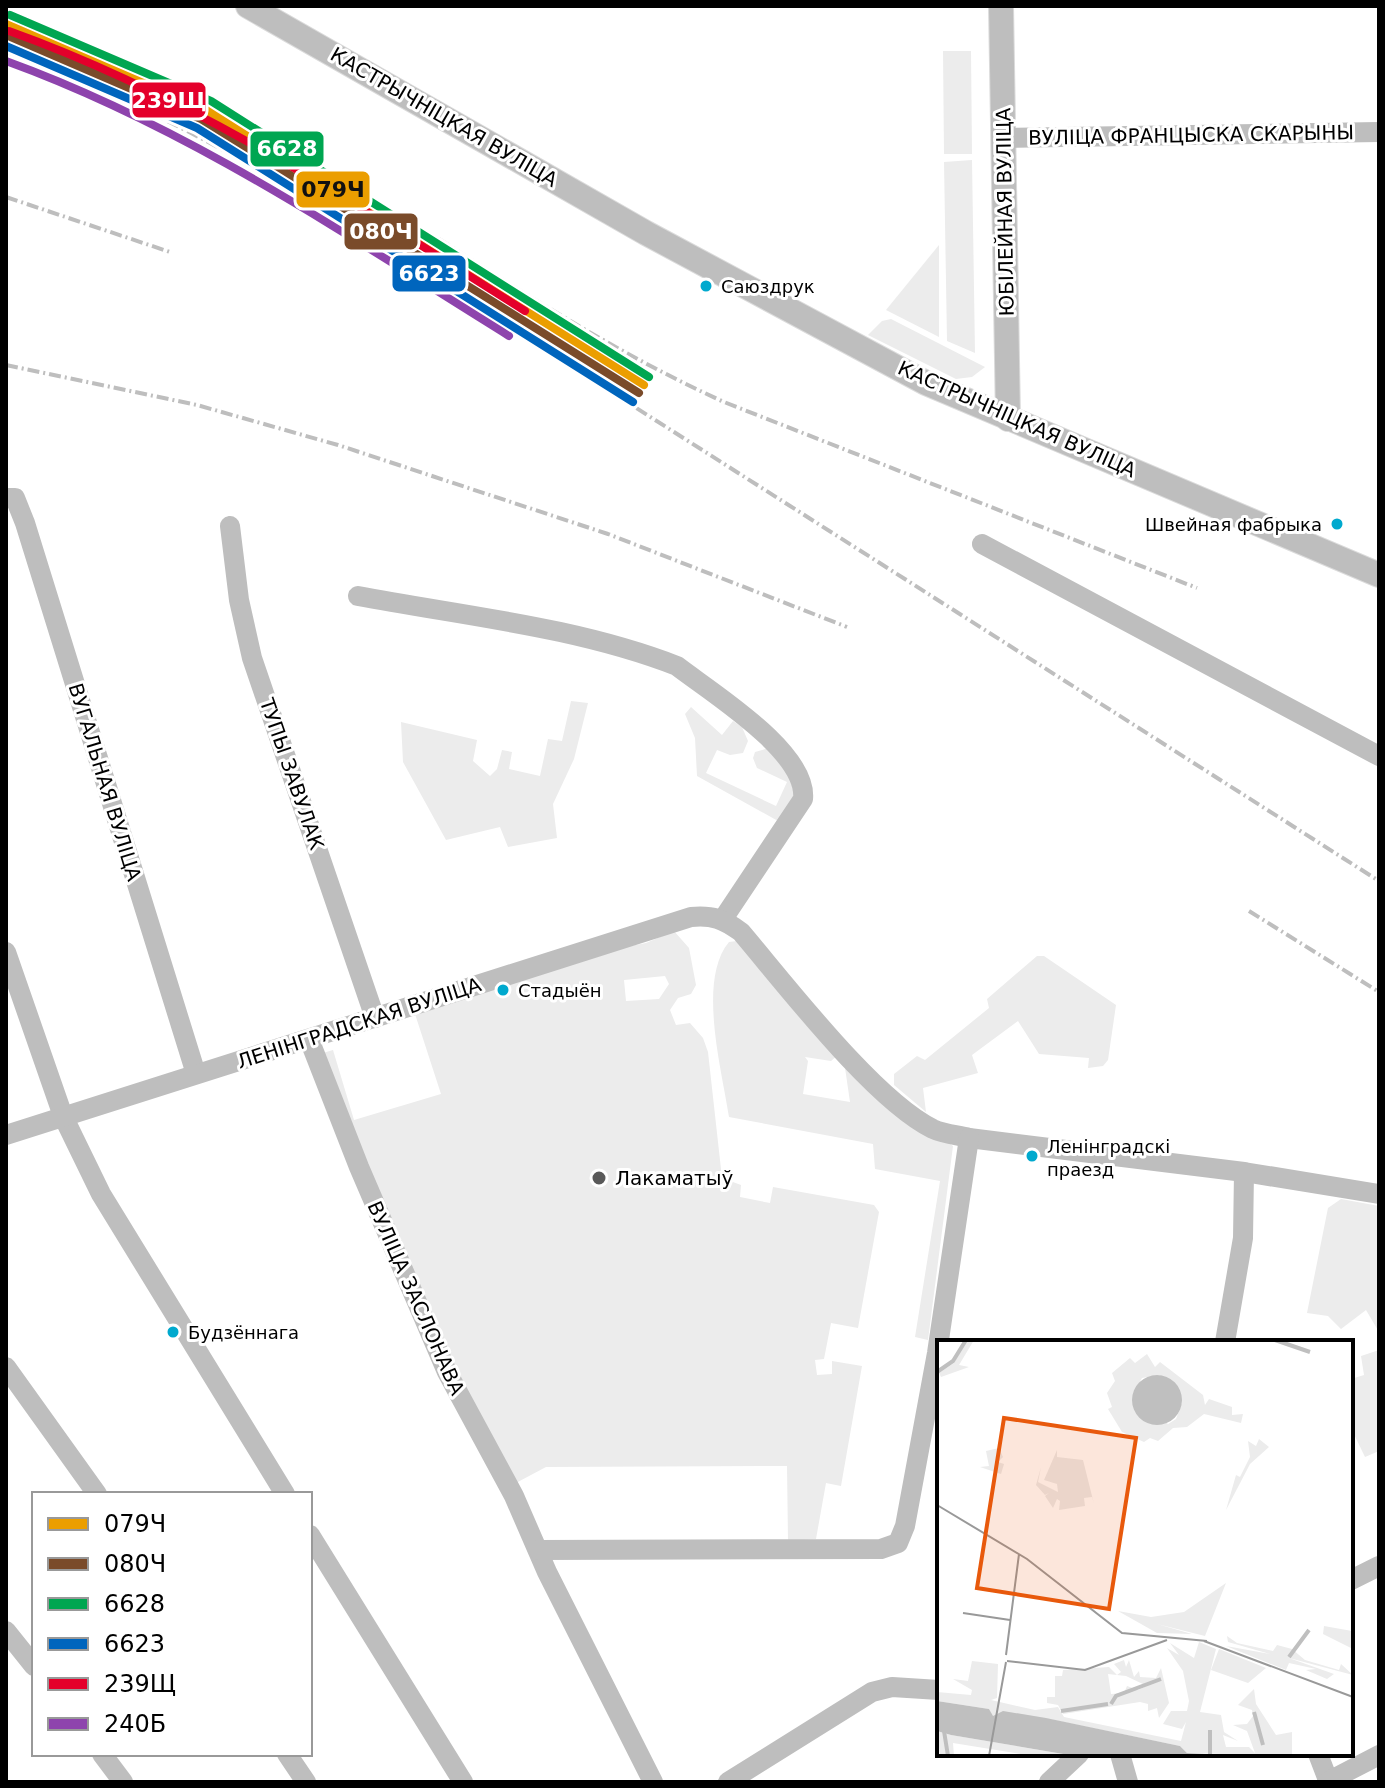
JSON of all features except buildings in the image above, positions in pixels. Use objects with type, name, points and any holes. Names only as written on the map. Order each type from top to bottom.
[{"type":"main road","name":"КАСТРЫЧНІЦКАЯ ВУЛІЦА","points":[[248,6],[646,233],[926,383],[1379,575]]},
{"type":"main road","name":"ЮБІЛЕЙНАЯ ВУЛІЦА","points":[[1001,6],[1008,419]]},
{"type":"street","name":"ВУЛІЦА ФРАНЦЫСКА СКАРЫНЫ","points":[[1003,138],[1379,132]]},
{"type":"street","name":"ВУГАЛЬНАЯ ВУЛІЦА","points":[[6,498],[15,498],[25,523],[196,1074]]},
{"type":"street","name":"ТУПЫ ЗАВУЛАК","points":[[230,526],[239,600],[252,658],[375,1018]]},
{"type":"street","points":[[982,544],[1379,756]]},
{"type":"street","points":[[358,596],[598,641],[658,658],[677,666],[781,750],[801,775],[803,799],[723,919],[741,932],[820,1023],[908,1113],[935,1130],[969,1138],[1244,1172],[1379,1194]]},
{"type":"street","name":"ЛЕНІНГРАДСКАЯ ВУЛІЦА","points":[[6,1135],[691,917],[723,919]]},
{"type":"street","points":[[6,952],[63,1116],[101,1194],[284,1492]]},
{"type":"street","name":"ВУЛІЦА ЗАСЛОНАВА","points":[[309,1039],[359,1167],[447,1372],[653,1782]]},
{"type":"street","points":[[939,1340],[969,1138]]},
{"type":"street","points":[[1225,1340],[1243,1238],[1244,1172]]},
{"type":"street","points":[[539,1550],[881,1549],[898,1543],[905,1526],[937,1353]]},
{"type":"street","points":[[6,1367],[96,1492]]},
{"type":"street","points":[[312,1538],[463,1782]]},
{"type":"street","points":[[1353,1579],[1379,1566]]},
{"type":"street","points":[[6,1631],[32,1664]]},
{"type":"street","points":[[728,1782],[872,1692],[892,1687],[937,1690]]},
{"type":"street","points":[[1319,1756],[1327,1781],[1379,1755]]},
{"type":"street","points":[[104,1756],[123,1782]]},
{"type":"street","points":[[288,1756],[306,1782]]},
{"type":"street","points":[[1049,1782],[1077,1756]]},
{"type":"street","points":[[1121,1756],[1128,1782]]},
{"type":"shaded area","points":[[943,51],[971,51],[972,154],[944,154]]},
{"type":"shaded area","points":[[972,160],[975,353],[947,341],[944,162]]},
{"type":"shaded area","points":[[939,245],[939,337],[886,310]]},
{"type":"shaded area","points":[[891,319],[985,367],[972,377],[956,379],[868,335],[882,321]]},
{"type":"shaded area","points":[[571,701],[588,703],[574,759],[553,804],[557,838],[508,847],[500,827],[446,840],[403,762],[401,722],[477,740],[473,761],[490,776],[497,769],[502,750],[512,752],[509,769],[540,776],[548,739],[562,741]]},
{"type":"shaded area","points":[[691,707],[722,735],[733,721],[742,727],[748,741],[743,753],[730,755],[717,750],[706,773],[776,806],[787,782],[757,768],[753,758],[755,752],[769,748],[789,771],[794,795],[778,821],[697,776],[695,738],[685,714]]},
{"type":"shaded area","points":[[674,931],[689,948],[696,985],[691,994],[678,998],[670,1010],[676,1025],[690,1023],[703,1038],[708,1052],[722,1178],[741,1185],[740,1197],[770,1203],[773,1187],[874,1205],[879,1212],[858,1328],[831,1323],[824,1359],[815,1360],[817,1375],[832,1374],[832,1361],[862,1366],[841,1486],[826,1483],[816,1539],[788,1541],[787,1466],[546,1467],[514,1484],[454,1368],[416,1284],[323,1053],[333,1050],[354,1120],[441,1094],[415,1014],[604,951],[646,943]],"holes":[[[665,976],[669,984],[659,999],[626,1001],[624,980]]]},
{"type":"shaded area","points":[[737,941],[838,1055],[831,1061],[805,1057],[808,1061],[803,1094],[850,1102],[844,1061],[953,1146],[928,1340],[915,1337],[940,1181],[875,1169],[873,1144],[729,1117],[717,1051],[713,1002],[720,959],[729,942]]},
{"type":"shaded area","points":[[1037,956],[1044,956],[1116,1005],[1108,1060],[1103,1066],[1088,1068],[1089,1058],[1039,1054],[1018,1021],[972,1055],[978,1073],[923,1088],[926,1112],[894,1085],[894,1074],[917,1056],[925,1060],[989,1008],[987,999]]},
{"type":"shaded area","points":[[1341,1199],[1379,1206],[1379,1332],[1366,1310],[1341,1329],[1328,1316],[1307,1313],[1328,1208]]},
{"type":"shaded area","points":[[1379,1350],[1379,1451],[1365,1457],[1353,1432],[1353,1378],[1364,1375],[1361,1356]]},
{"type":"railway","points":[[6,52],[78,79],[148,111],[283,183],[1379,881]]},
{"type":"railway","points":[[6,197],[170,252]]},
{"type":"railway","points":[[439,239],[614,346],[724,402],[1197,588]]},
{"type":"railway","points":[[6,365],[197,405],[338,445],[608,534],[847,627]]},
{"type":"railway","points":[[1249,911],[1379,992]]},
{"type":"transit line","name":"6628","points":[[10,15],[211,101],[649,377]]},
{"type":"transit line","name":"079Ч","points":[[6,24],[206,110],[644,385]]},
{"type":"transit line","name":"239Щ","points":[[9,31],[78,58],[210,121],[338,194],[525,311]]},
{"type":"transit line","name":"080Ч","points":[[6,35],[201,119],[639,393]]},
{"type":"transit line","name":"6623","points":[[6,46],[197,128],[633,402]]},
{"type":"transit line","name":"240Б","points":[[6,61],[73,88],[202,150],[265,185],[509,336]]},
{"type":"place","name":"Саюздрук","points":[[706,286]]},
{"type":"place","name":"Швейная фабрыка","points":[[1337,524]]},
{"type":"place","name":"Стадыён","points":[[503,990]]},
{"type":"place","name":"Ленінградскі праезд","points":[[1032,1156]]},
{"type":"place","name":"Лакаматыў","points":[[599,1178]]},
{"type":"place","name":"Будзённага","points":[[173,1332]]}]
